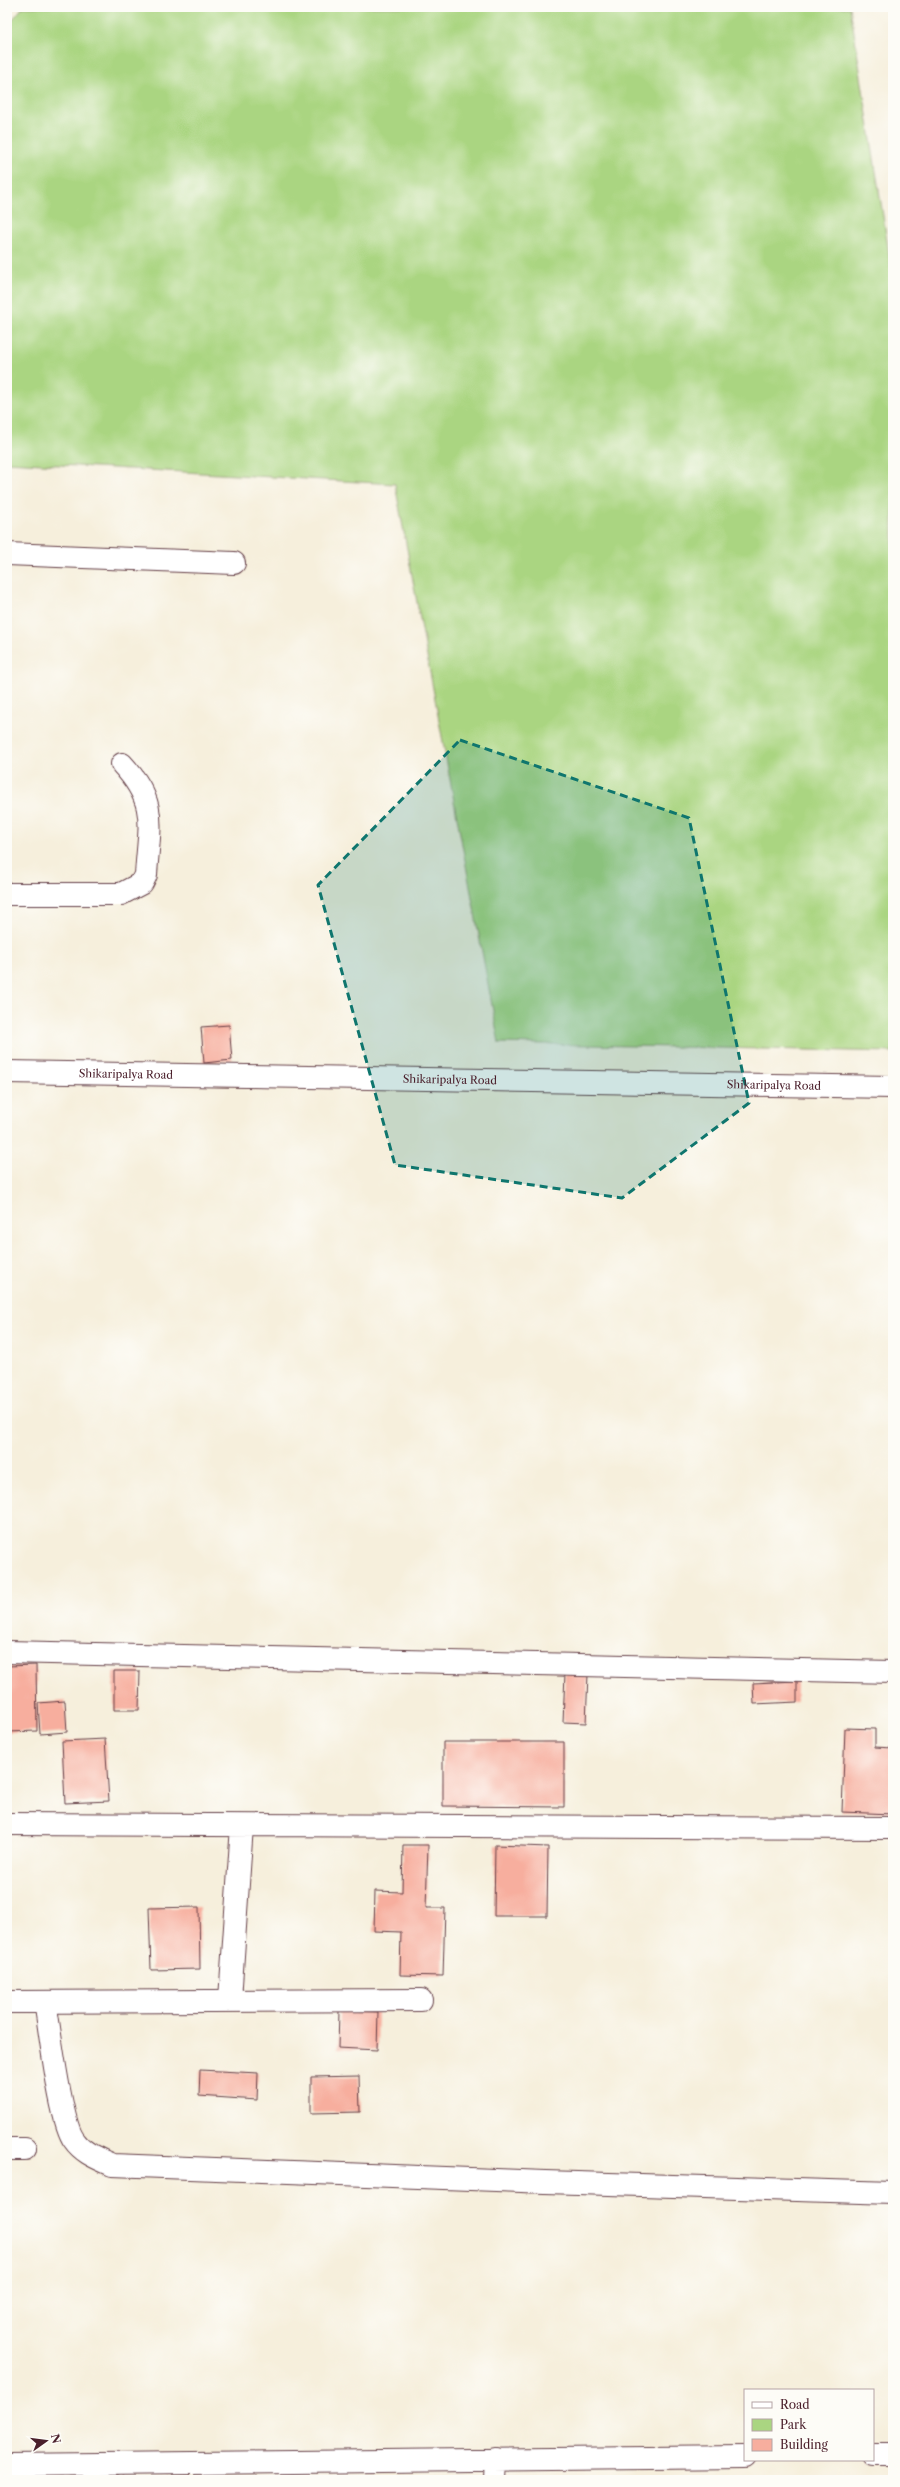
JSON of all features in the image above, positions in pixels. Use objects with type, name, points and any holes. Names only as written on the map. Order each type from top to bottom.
[{"type":"street","points":[[7,554],[234,563]]},
{"type":"street","points":[[7,894],[121,894],[142,883],[146,876],[149,811],[142,789],[122,764]]},
{"type":"street","name":"Shikaripalya Road","points":[[7,1072],[893,1087]]},
{"type":"street","points":[[7,1652],[893,1672]]},
{"type":"street","points":[[7,1824],[893,1828]]},
{"type":"street","points":[[230,1999],[242,1826]]},
{"type":"street","points":[[7,2002],[230,1999],[421,2000]]},
{"type":"street","points":[[45,2002],[65,2121],[73,2140],[89,2155],[112,2165],[545,2182],[893,2193]]},
{"type":"street","points":[[874,2455],[893,2455]]},
{"type":"street","points":[[7,2464],[495,2470],[744,2457]]},
{"type":"highlighted area","points":[[460,740],[689,818],[749,1103],[622,1198],[395,1165],[318,885]]},
{"type":"green space","points":[[23,7],[850,7],[893,279],[893,1052],[499,1043],[395,484],[7,462],[7,26]]},
{"type":"building","points":[[229,1025],[232,1060],[204,1063],[201,1027]]},
{"type":"building","points":[[36,1665],[37,1731],[7,1732],[7,1666]]},
{"type":"building","points":[[114,1671],[140,1671],[139,1710],[114,1710]]},
{"type":"building","points":[[565,1673],[588,1674],[586,1723],[563,1722]]},
{"type":"building","points":[[797,1681],[797,1702],[754,1704],[753,1683]]},
{"type":"building","points":[[65,1701],[67,1732],[40,1734],[38,1703]]},
{"type":"building","points":[[845,1728],[875,1729],[875,1747],[893,1748],[893,1814],[842,1812]]},
{"type":"building","points":[[105,1739],[109,1801],[65,1803],[62,1741]]},
{"type":"building","points":[[443,1742],[564,1742],[564,1807],[443,1806]]},
{"type":"building","points":[[403,1845],[428,1845],[426,1908],[445,1908],[443,1976],[400,1975],[401,1932],[374,1931],[375,1891],[402,1892]]},
{"type":"building","points":[[495,1845],[548,1847],[547,1916],[494,1916]]},
{"type":"building","points":[[199,1907],[200,1969],[151,1970],[149,1908]]},
{"type":"building","points":[[339,2011],[378,2012],[377,2050],[338,2048]]},
{"type":"building","points":[[200,2070],[258,2073],[257,2100],[199,2096]]},
{"type":"building","points":[[359,2076],[360,2112],[311,2113],[311,2077]]}]
